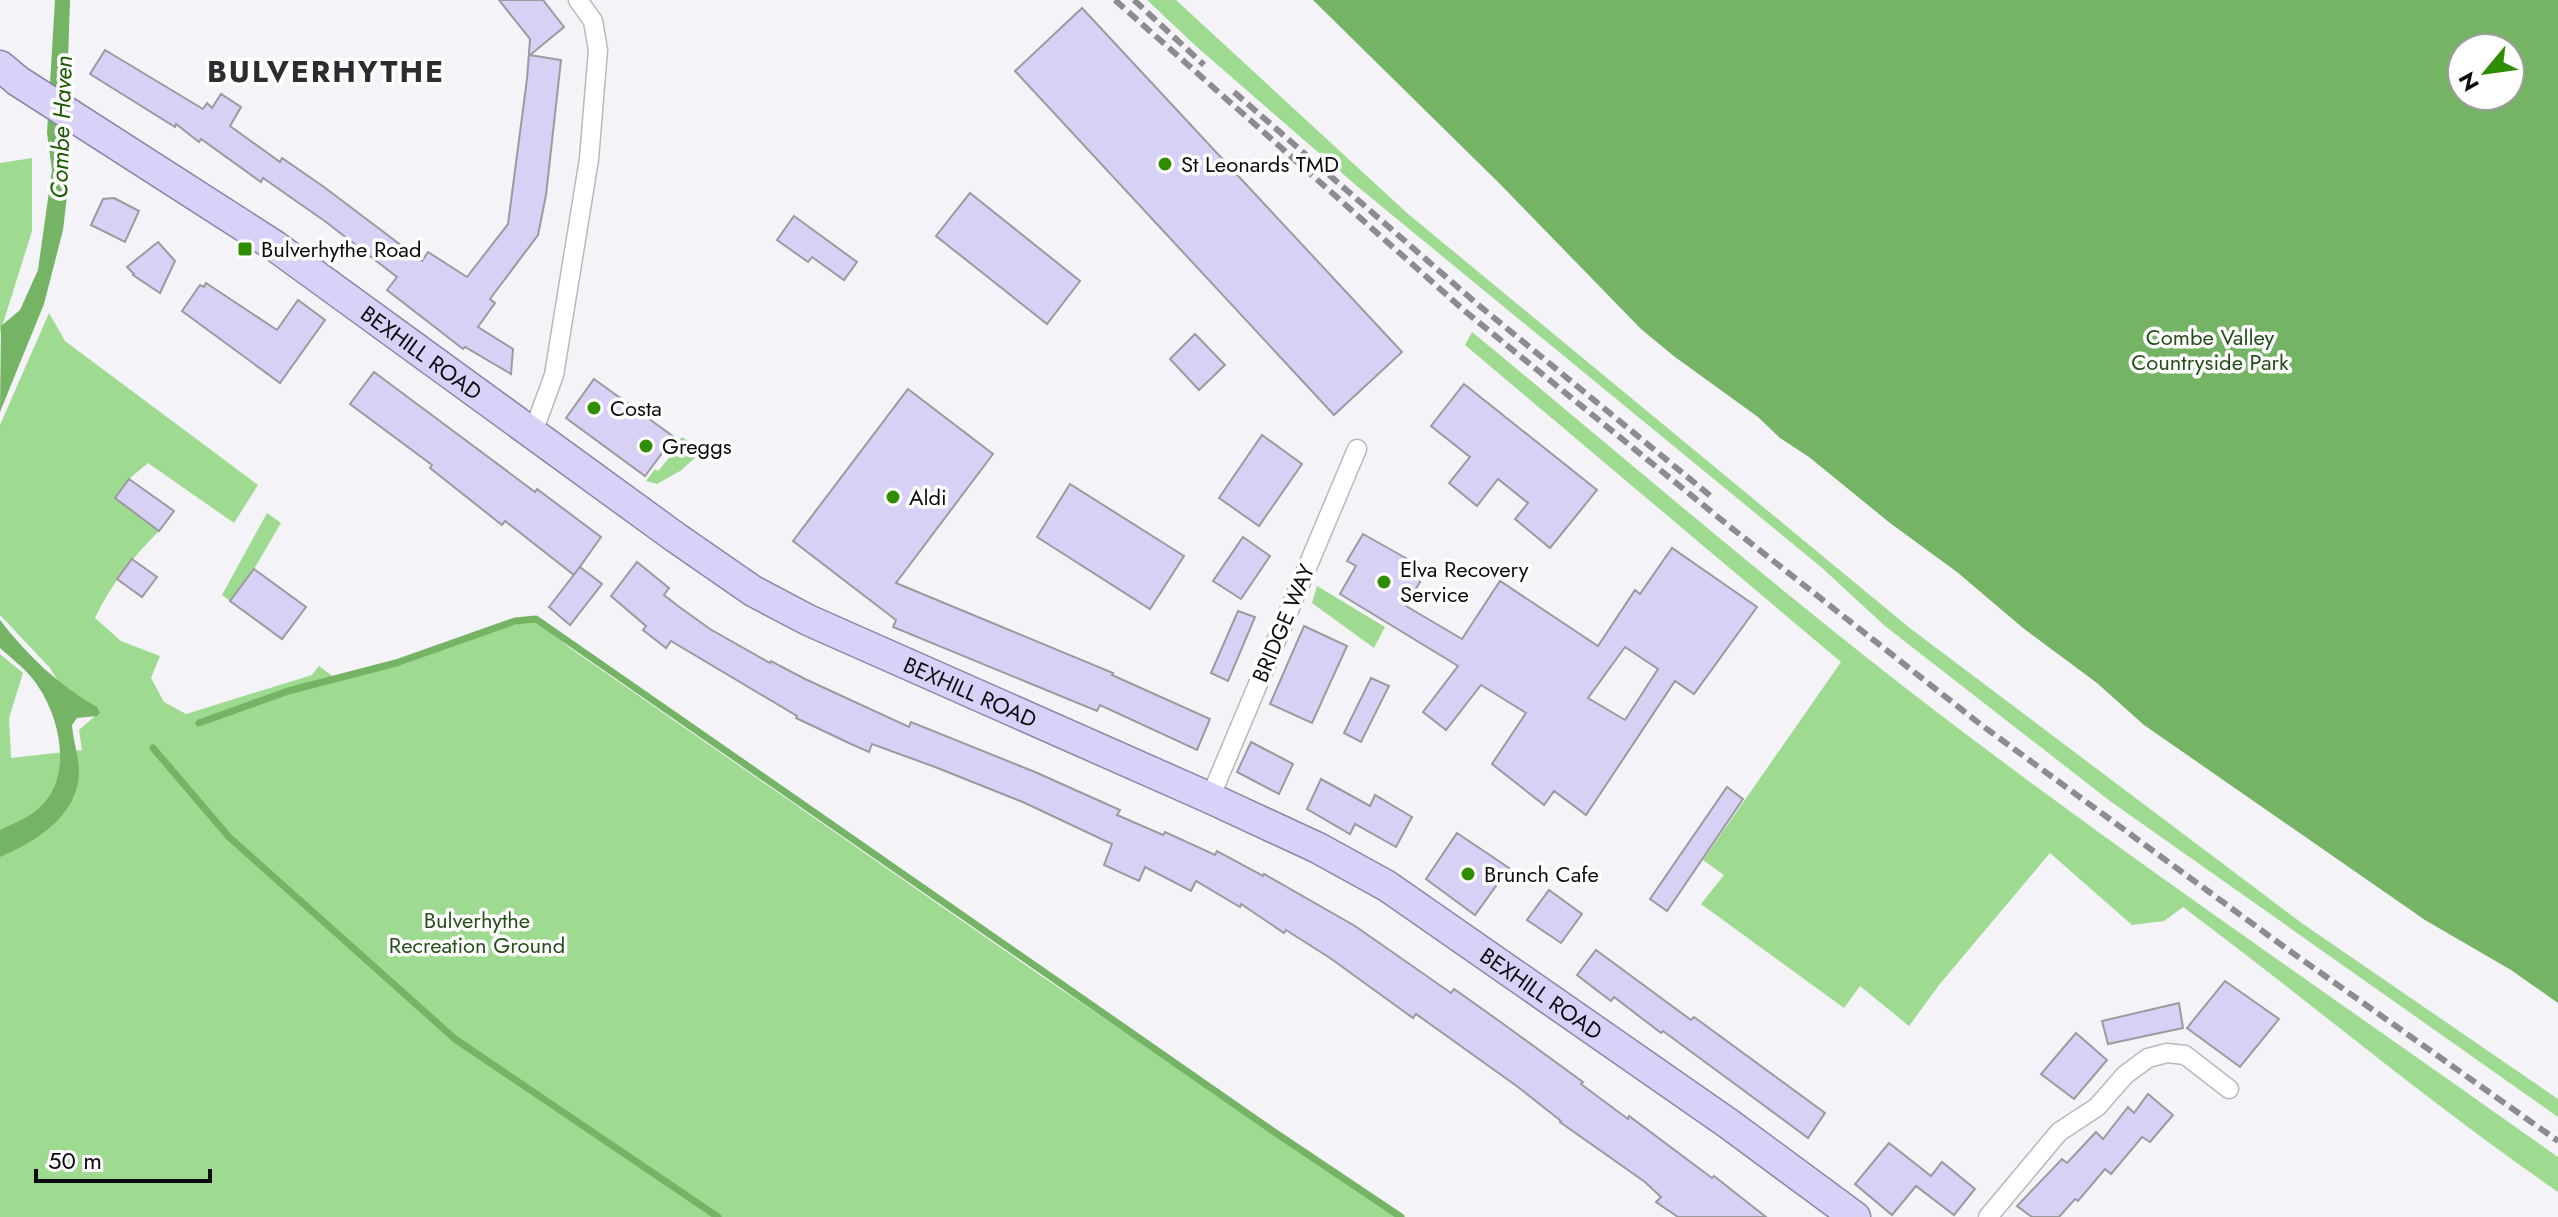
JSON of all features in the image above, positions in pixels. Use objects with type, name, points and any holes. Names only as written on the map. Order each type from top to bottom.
[{"type":"highway","name":"BEXHILL ROAD","points":[[0,66],[275,246],[369,312],[532,435],[753,591],[808,620],[1318,848],[1387,886],[1729,1124],[1855,1217]]},
{"type":"street","points":[[532,435],[554,375],[589,159],[598,50],[593,21],[578,0]]},
{"type":"street","name":"BRIDGE WAY","points":[[1210,798],[1357,449]]},
{"type":"street","points":[[1988,1217],[2059,1132],[2097,1107],[2125,1075],[2148,1058],[2167,1053],[2185,1055],[2229,1089]]},
{"type":"green space","points":[[1147,0],[1176,0],[1407,213],[1911,629],[2303,924],[2558,1099],[2558,1117],[2110,801],[1885,626],[1821,567],[1358,187]]},
{"type":"green space","points":[[32,158],[32,231],[0,333],[0,163]]},
{"type":"green space","name":"Bulverhythe Recreation Ground","points":[[49,313],[65,341],[258,485],[234,523],[148,463],[129,479],[115,498],[159,531],[123,572],[95,618],[121,641],[160,656],[151,678],[164,702],[186,714],[312,675],[319,666],[335,678],[534,619],[570,648],[1037,973],[1399,1217],[0,1217],[0,654],[23,673],[9,718],[11,758],[82,750],[79,730],[94,717],[94,707],[66,695],[50,668],[0,615],[0,425]]},
{"type":"green space","points":[[1472,332],[1893,679],[2179,890],[2558,1157],[2558,1192],[2463,1123],[2183,907],[2164,921],[2132,925],[2050,853],[1939,985],[1909,1026],[1860,986],[1844,1008],[1701,904],[1724,875],[1703,860],[1841,662],[1465,345]]},
{"type":"green space","points":[[682,437],[703,451],[680,471],[657,484],[646,481],[675,451],[673,447]]},
{"type":"green space","points":[[267,513],[281,523],[254,569],[230,601],[222,595]]},
{"type":"green space","points":[[1317,586],[1385,627],[1374,648],[1312,603]]},
{"type":"water","name":"Combe Haven","points":[[55,0],[70,0],[65,148],[69,179],[63,230],[44,304],[0,412],[1,326],[20,310],[38,270],[52,170],[47,133]]},
{"type":"water","name":"Combe Valley Countryside Park","points":[[1313,0],[2558,0],[2558,1003],[2511,970],[2425,920],[2144,725],[2097,683],[2023,628],[1957,572],[1641,329],[1499,183]]},
{"type":"water","points":[[0,620],[44,668],[97,707],[100,713],[77,718],[72,725],[79,769],[72,800],[64,813],[42,834],[0,857],[0,830],[25,818],[50,796],[60,762],[56,726],[50,708],[32,678],[0,648]]},
{"type":"building","points":[[499,0],[543,0],[564,27],[530,55],[561,60],[546,195],[538,235],[490,299],[495,303],[478,327],[513,349],[511,374],[465,347],[463,349],[387,290],[397,277],[326,222],[263,178],[261,182],[201,139],[199,142],[176,124],[175,127],[90,74],[105,50],[203,109],[207,103],[212,108],[221,94],[241,107],[230,126],[280,162],[282,158],[324,187],[422,261],[428,252],[467,277],[508,224],[527,79],[530,39]]},
{"type":"building","name":"St Leonards TMD","points":[[1082,8],[1402,352],[1334,415],[1015,71]]},
{"type":"building","points":[[970,193],[1080,281],[1047,324],[936,236]]},
{"type":"building","points":[[114,198],[139,211],[125,242],[91,225],[103,199]]},
{"type":"building","points":[[794,216],[857,262],[844,280],[812,257],[808,262],[777,240]]},
{"type":"building","points":[[158,242],[175,261],[160,293],[133,275],[127,267]]},
{"type":"building","points":[[206,283],[277,330],[298,300],[325,320],[280,383],[182,311],[200,285],[204,287]]},
{"type":"building","points":[[1195,334],[1225,365],[1199,390],[1170,359]]},
{"type":"building","points":[[374,372],[535,492],[537,489],[601,537],[574,575],[505,521],[502,525],[430,468],[432,465],[350,404]]},
{"type":"building","points":[[594,379],[674,437],[645,476],[566,418]]},
{"type":"building","points":[[1464,384],[1597,490],[1550,548],[1515,519],[1528,503],[1498,479],[1477,506],[1449,483],[1470,457],[1431,426]]},
{"type":"building","name":"Aldi","points":[[908,389],[993,454],[896,583],[1113,673],[1210,719],[1197,750],[1100,705],[1097,711],[893,627],[896,620],[793,541]]},
{"type":"building","points":[[1262,435],[1302,464],[1259,526],[1219,498]]},
{"type":"building","points":[[129,479],[174,511],[159,531],[115,498]]},
{"type":"building","points":[[1070,484],[1184,556],[1150,609],[1037,537]]},
{"type":"building","points":[[1363,534],[1427,570],[1406,606],[1462,639],[1500,581],[1598,646],[1635,590],[1640,594],[1672,548],[1757,607],[1694,694],[1675,681],[1586,815],[1554,791],[1544,805],[1492,764],[1526,713],[1481,685],[1446,730],[1423,712],[1458,666],[1340,594],[1356,566],[1347,561]],"holes":[[[1625,647],[1658,669],[1625,720],[1588,698]]]},
{"type":"building","points":[[1243,537],[1270,556],[1241,599],[1213,581]]},
{"type":"building","points":[[132,559],[157,577],[142,597],[117,579]]},
{"type":"building","points":[[637,562],[669,588],[664,595],[678,606],[710,629],[770,663],[909,727],[911,722],[1035,772],[1120,810],[1117,815],[1163,835],[1165,832],[1215,855],[1217,851],[1355,926],[1451,993],[1454,989],[1583,1082],[1581,1084],[1628,1119],[1629,1116],[1712,1178],[1714,1176],[1766,1217],[1678,1217],[1656,1202],[1661,1197],[1645,1182],[1560,1122],[1518,1087],[1416,1014],[1413,1018],[1330,958],[1286,930],[1284,933],[1241,904],[1240,907],[1196,881],[1191,891],[1145,867],[1139,881],[1104,865],[1112,844],[1025,803],[935,767],[872,744],[869,752],[796,718],[671,641],[666,648],[643,630],[646,626],[611,596]]},
{"type":"building","points":[[580,567],[602,584],[570,625],[549,607]]},
{"type":"building","points":[[254,569],[306,607],[282,639],[230,601]]},
{"type":"building","points":[[1238,611],[1255,617],[1228,681],[1211,673]]},
{"type":"building","points":[[1304,626],[1347,646],[1312,723],[1270,704]]},
{"type":"building","points":[[1371,678],[1389,686],[1361,742],[1344,733]]},
{"type":"building","points":[[1251,742],[1293,764],[1279,794],[1237,772]]},
{"type":"building","points":[[1321,779],[1370,806],[1375,795],[1412,817],[1396,847],[1355,824],[1350,834],[1307,809]]},
{"type":"building","points":[[1727,787],[1743,799],[1667,911],[1650,899]]},
{"type":"building","points":[[1457,833],[1509,868],[1475,915],[1426,879]]},
{"type":"building","points":[[1549,890],[1582,914],[1561,943],[1527,920]]},
{"type":"building","points":[[1596,950],[1825,1113],[1808,1138],[1663,1031],[1661,1033],[1614,997],[1611,1001],[1577,975]]},
{"type":"building","points":[[2225,981],[2279,1019],[2240,1067],[2187,1028]]},
{"type":"building","points":[[2179,1003],[2183,1028],[2108,1044],[2102,1021]]},
{"type":"building","points":[[2076,1033],[2107,1060],[2074,1099],[2041,1074]]},
{"type":"building","points":[[2148,1094],[2173,1115],[2150,1142],[2142,1137],[2111,1174],[2105,1169],[2078,1201],[2075,1199],[2059,1217],[2032,1217],[2017,1206],[2062,1159],[2067,1163],[2096,1132],[2103,1139],[2128,1107],[2134,1113]]},
{"type":"building","points":[[1889,1143],[1931,1176],[1942,1162],[1975,1189],[1954,1215],[1916,1186],[1892,1215],[1855,1184]]},
{"type":"waterway","points":[[199,723],[288,691],[396,663],[515,621],[536,619],[1401,1217]]},
{"type":"waterway","points":[[153,748],[229,837],[455,1039],[718,1217]]},
{"type":"railway","points":[[1115,0],[1466,312],[1729,526],[1980,724],[2287,949],[2558,1141]]},
{"type":"railway","points":[[1134,0],[1204,65]]},
{"type":"railway","points":[[1234,92],[1476,303],[1713,498]]},
{"type":"place","name":"St Leonards TMD","points":[[1165,164]]},
{"type":"place","name":"Bulverhythe Road","points":[[245,249]]},
{"type":"place","name":"Costa","points":[[594,408]]},
{"type":"place","name":"Greggs","points":[[646,446]]},
{"type":"place","name":"Aldi","points":[[893,497]]},
{"type":"place","name":"Elva Recovery Service","points":[[1384,582]]},
{"type":"place","name":"Brunch Cafe","points":[[1468,874]]},
{"type":"district","name":"BULVERHYTHE","points":[[326,71]]}]
